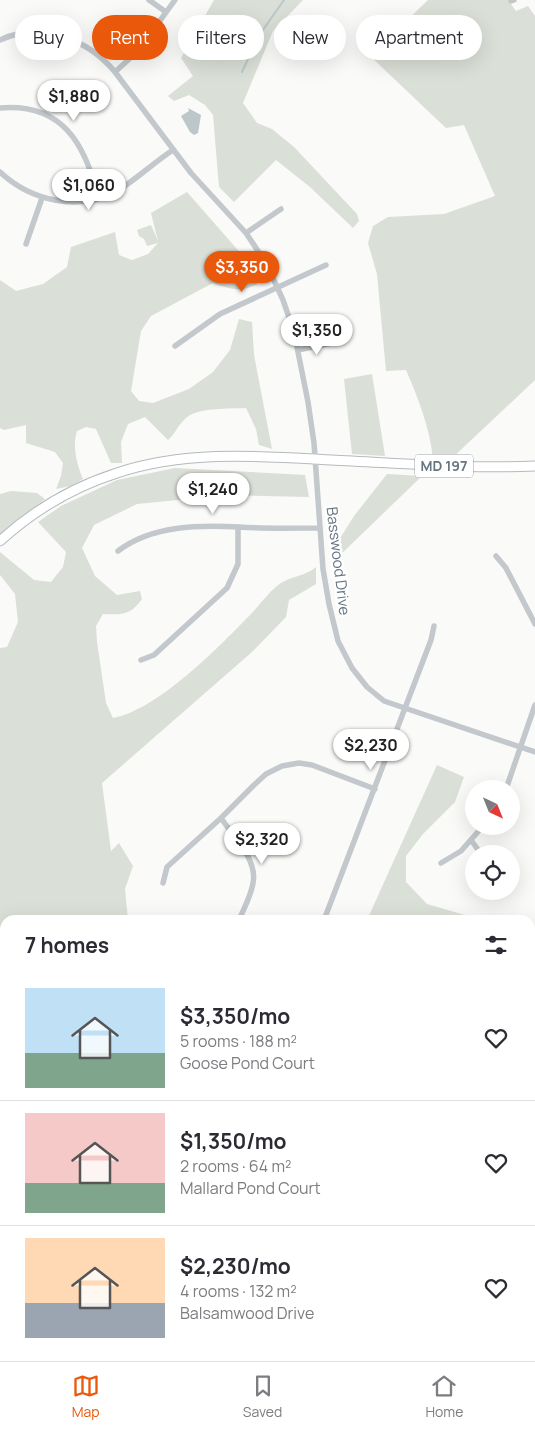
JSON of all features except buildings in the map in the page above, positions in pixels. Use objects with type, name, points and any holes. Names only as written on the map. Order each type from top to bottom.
[{"type":"main road","name":"MD 197","points":[[0,541],[34,514],[67,493],[132,468],[170,460],[244,455],[455,466],[535,466]]},
{"type":"street","points":[[149,0],[166,12]]},
{"type":"street","points":[[115,72],[138,51],[175,0]]},
{"type":"street","name":"Basswood Drive","points":[[0,40],[26,33],[49,33],[88,48],[115,72],[173,150],[246,233],[278,287],[290,317],[298,350],[315,459],[324,569],[333,623],[344,654],[367,687],[384,701],[535,752]]},
{"type":"street","points":[[0,108],[31,108],[48,115],[62,125],[84,153],[98,198]]},
{"type":"street","points":[[0,172],[17,186],[42,198],[73,202],[98,198],[115,192],[173,150]]},
{"type":"street","points":[[26,244],[42,198]]},
{"type":"street","points":[[246,233],[281,208]]},
{"type":"street","points":[[175,346],[210,320],[326,265]]},
{"type":"street","points":[[298,350],[332,343]]},
{"type":"street","points":[[118,551],[131,541],[159,532],[195,526],[320,528]]},
{"type":"street","points":[[142,660],[154,655],[227,588],[238,564],[238,527]]},
{"type":"street","points":[[496,556],[506,568],[535,624]]},
{"type":"street","points":[[326,915],[432,640],[434,626]]},
{"type":"street","points":[[509,780],[535,705]]},
{"type":"street","points":[[163,882],[167,867],[266,774],[289,764],[312,765],[375,788]]},
{"type":"street","points":[[221,818],[245,851],[253,870],[254,882],[241,915]]},
{"type":"street","points":[[441,862],[461,851],[475,835]]},
{"type":"street","points":[[471,840],[475,845]]},
{"type":"shaded area","points":[[214,0],[303,0],[288,15],[274,15],[274,30],[264,53],[264,15],[205,15]]},
{"type":"shaded area","points":[[428,0],[508,0],[516,11],[528,6],[535,16],[535,380],[450,460],[433,459],[426,425],[406,370],[386,371],[377,274],[368,243],[373,226],[388,217],[444,214],[495,196],[464,125],[446,128],[374,60],[482,60],[482,15],[412,15]]},
{"type":"shaded area","points":[[182,60],[261,60],[243,103],[257,123],[272,129],[294,147],[357,214],[359,221],[353,228],[310,187],[276,160],[234,202],[219,187],[213,115],[205,105],[189,95],[174,101],[168,96],[193,76]]},
{"type":"shaded area","points":[[188,108],[201,115],[198,133],[194,135],[190,132],[181,116],[189,111]]},
{"type":"shaded area","points":[[187,192],[258,273],[257,284],[251,287],[235,289],[213,283],[151,316],[141,331],[131,391],[139,401],[153,403],[189,389],[213,372],[230,350],[239,319],[252,322],[254,355],[272,449],[259,445],[256,429],[246,408],[214,409],[197,412],[183,421],[168,440],[145,417],[128,424],[121,442],[122,463],[111,463],[96,429],[86,427],[77,431],[75,443],[77,462],[83,479],[71,486],[56,489],[63,463],[55,452],[26,443],[26,425],[4,430],[0,428],[0,280],[16,291],[43,284],[67,267],[71,247],[115,232],[119,255],[132,260],[148,254],[158,243],[147,246],[137,230],[151,225],[158,241],[151,213]]},
{"type":"shaded area","points":[[372,374],[385,456],[352,454],[344,379]]},
{"type":"shaded area","points":[[175,468],[305,475],[309,497],[229,495],[137,504],[94,525],[82,548],[95,576],[117,595],[140,591],[142,599],[134,608],[125,613],[103,614],[96,626],[106,703],[113,718],[130,713],[148,703],[186,676],[221,644],[281,583],[316,567],[316,584],[289,600],[286,617],[252,652],[102,783],[111,851],[119,843],[133,866],[125,889],[128,915],[0,915],[0,648],[7,647],[18,622],[15,594],[0,575],[0,552],[34,580],[51,582],[63,567],[66,552],[38,522],[61,506],[117,480]]},
{"type":"shaded area","points":[[387,474],[422,476],[337,558],[334,548],[354,516]]},
{"type":"shaded area","points":[[11,491],[37,493],[45,499],[0,535],[0,494]]},
{"type":"shaded area","points":[[437,765],[464,777],[455,802],[423,834],[406,856],[406,882],[427,904],[465,915],[369,915]]},
{"type":"waterway","points":[[242,72],[258,37],[284,0]]}]
